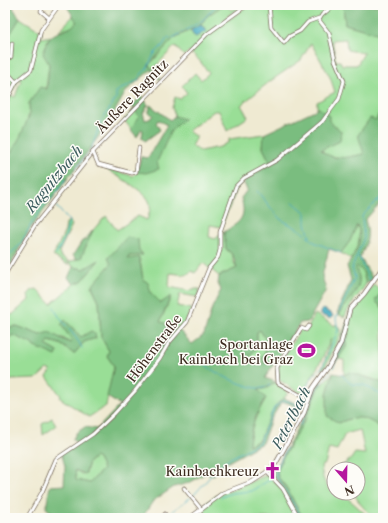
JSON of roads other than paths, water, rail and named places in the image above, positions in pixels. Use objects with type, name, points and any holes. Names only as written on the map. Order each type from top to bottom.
[{"type":"main road","points":[[190,518],[223,492],[244,486],[267,472],[278,460],[305,398],[325,373],[341,343],[350,309],[364,294],[383,267]]},
{"type":"street","points":[[42,5],[41,11],[49,18]]},
{"type":"street","points":[[5,104],[16,82],[31,70],[41,32],[49,18],[60,5]]},
{"type":"street","name":"Äußere Ragnitz","points":[[5,274],[35,225],[93,152],[207,34],[247,5]]},
{"type":"street","points":[[270,5],[271,27],[284,42],[290,36],[300,31],[308,22],[319,18],[334,5]]},
{"type":"street","name":"Höhenstraße","points":[[27,518],[42,492],[56,459],[93,434],[114,414],[135,391],[160,358],[168,344],[187,322],[209,268],[218,257],[220,250],[220,232],[236,186],[244,178],[277,160],[322,122],[339,99],[344,81],[335,60],[329,33],[320,22],[319,18]]},
{"type":"street","points":[[5,60],[11,58],[12,43]]},
{"type":"street","points":[[5,70],[16,82]]},
{"type":"street","points":[[93,152],[98,164],[132,173],[136,172],[139,148]]},
{"type":"street","points":[[305,398],[278,382],[277,368],[301,328],[306,330],[309,326]]},
{"type":"street","points":[[267,472],[283,489],[298,518]]},
{"type":"street","points":[[184,488],[201,509]]},
{"type":"street","points":[[160,518],[165,514]]},
{"type":"water","points":[[201,25],[206,31],[196,37],[193,35],[191,30]]},
{"type":"water","points":[[324,309],[333,315],[331,319],[321,315],[321,310]]},
{"type":"waterway","name":"Ragnitzbach","points":[[5,269],[9,263],[9,255],[20,245],[33,221],[45,204],[56,194],[63,182],[77,168],[91,150],[101,121],[116,99],[116,92],[138,80],[141,74],[147,69],[154,54],[163,45],[167,38],[171,39],[203,20],[216,5]]},
{"type":"waterway","points":[[257,191],[280,219],[300,230],[314,242],[341,253]]},
{"type":"waterway","points":[[193,496],[223,462],[259,443],[274,408],[282,401],[288,401],[297,405],[303,401],[306,388],[312,378],[323,366],[338,331],[336,318],[355,278],[352,268],[364,238],[362,216],[383,195]]},
{"type":"waterway","points":[[293,202],[305,212]]},
{"type":"waterway","points":[[54,204],[69,221],[65,237],[56,255]]},
{"type":"waterway","points":[[306,213],[306,223],[310,238]]},
{"type":"waterway","name":"Peterlbach","points":[[358,255],[370,281]]},
{"type":"waterway","name":"Peterlbach","points":[[366,294],[370,288]]},
{"type":"waterway","name":"Peterlbach","points":[[350,314],[363,298]]},
{"type":"waterway","points":[[54,307],[60,318],[76,337],[82,348]]},
{"type":"waterway","name":"Peterlbach","points":[[333,368],[345,339],[349,319]]},
{"type":"waterway","points":[[204,363],[221,375],[245,385],[260,388],[270,385]]},
{"type":"waterway","name":"Peterlbach","points":[[300,425],[316,389],[331,371]]},
{"type":"waterway","points":[[341,374],[351,384],[364,385],[383,396]]},
{"type":"waterway","name":"Peterlbach","points":[[286,448],[277,468],[276,476],[302,518]]},
{"type":"waterway","points":[[221,497],[232,493],[251,491],[271,479]]},
{"type":"waterway","points":[[170,518],[167,515],[190,498]]},
{"type":"place","name":"Sportanlage Kainbach bei Graz","points":[[306,351]]},
{"type":"place","name":"Kainbachkreuz","points":[[272,471]]}]
